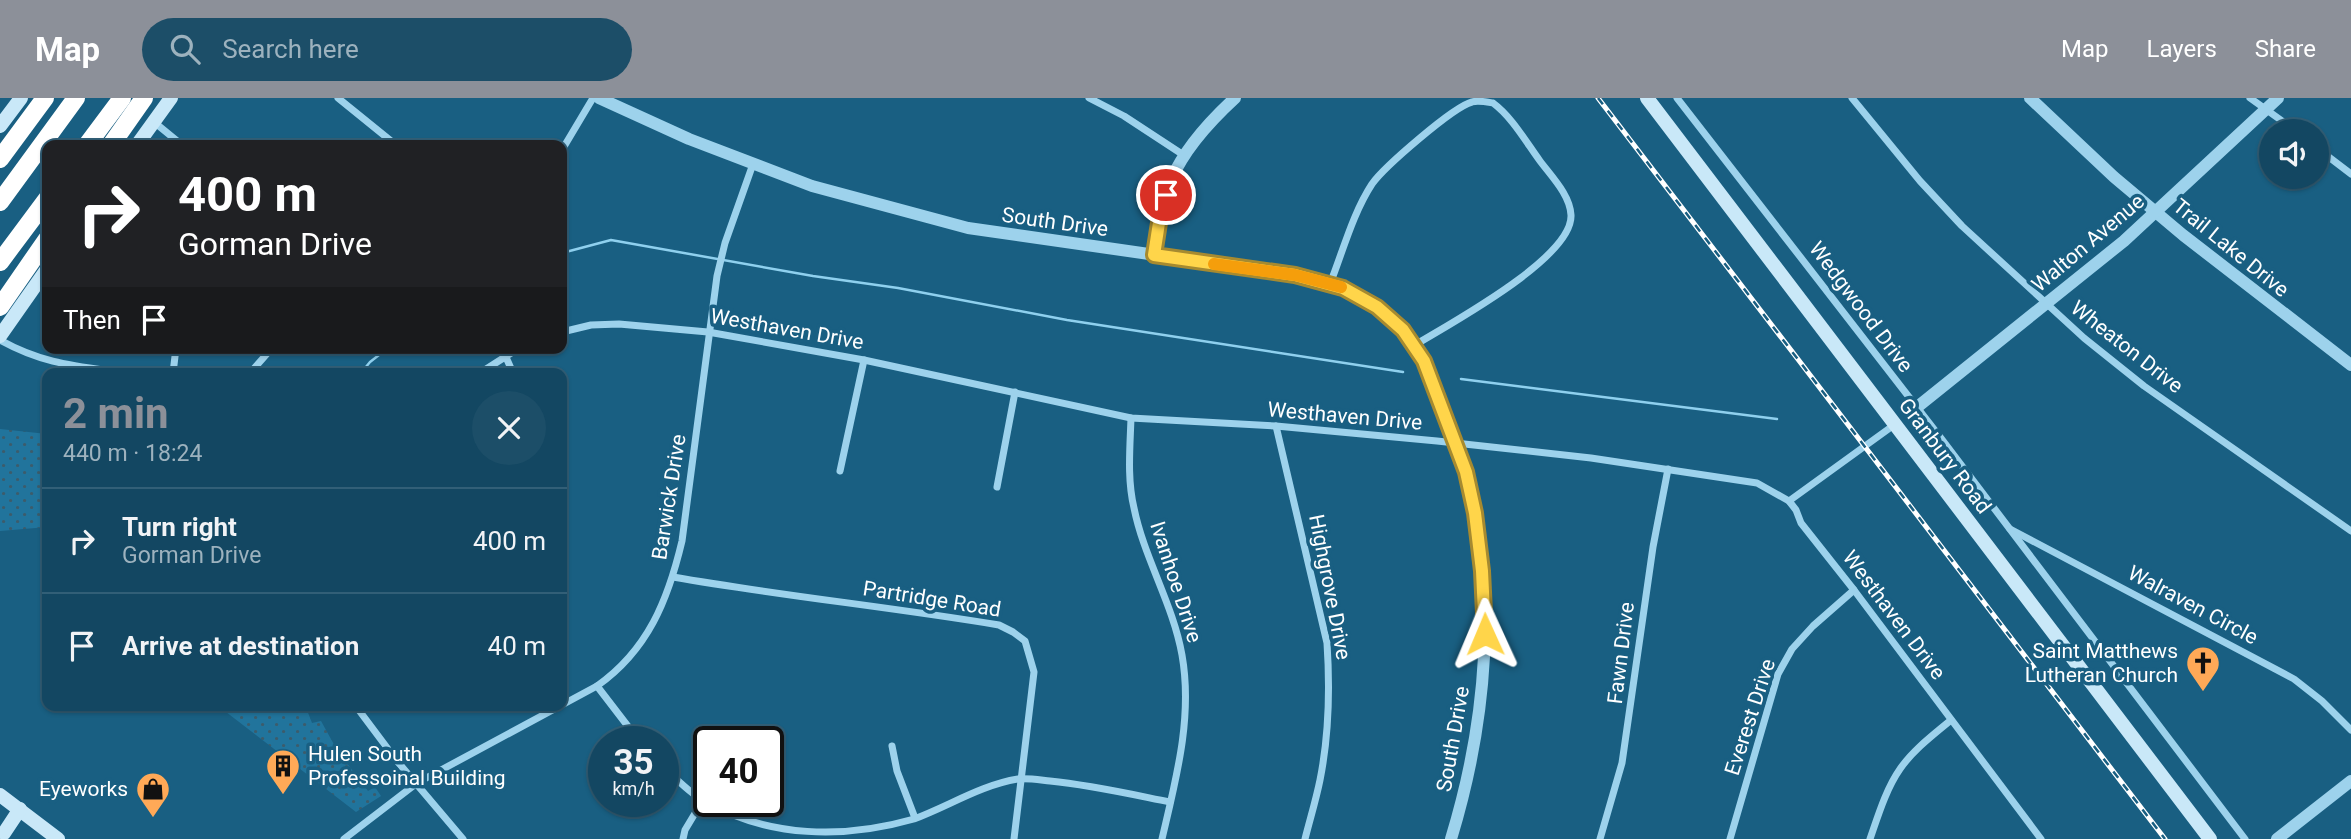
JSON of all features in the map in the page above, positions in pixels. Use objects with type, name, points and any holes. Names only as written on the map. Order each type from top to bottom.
[{"type":"highway","points":[[0,159],[45,98]]},
{"type":"highway","points":[[45,140],[76,98]]},
{"type":"highway","points":[[91,140],[122,98]]},
{"type":"highway","points":[[115,140],[144,98]]},
{"type":"highway","points":[[0,202],[42,145]]},
{"type":"highway","points":[[0,262],[42,205]]},
{"type":"highway","points":[[0,307],[42,246]]},
{"type":"main road","points":[[0,126],[21,98]]},
{"type":"main road","points":[[141,140],[172,98]]},
{"type":"main road","name":"Granbury Road","points":[[1647,98],[2210,839]]},
{"type":"main road","points":[[0,338],[42,276]]},
{"type":"main road","points":[[0,795],[58,839]]},
{"type":"main road","points":[[5,834],[20,809]]},
{"type":"street","points":[[338,98],[390,140]]},
{"type":"street","points":[[567,142],[593,98]]},
{"type":"street","name":"South Drive","points":[[599,98],[689,139],[812,186],[968,228],[1295,275],[1343,288],[1377,307],[1403,330],[1424,361],[1466,472],[1475,513],[1485,611],[1482,693],[1477,732],[1451,839]]},
{"type":"street","points":[[1089,98],[1124,116],[1185,156]]},
{"type":"street","points":[[1154,255],[1161,210],[1171,180],[1185,156],[1235,98]]},
{"type":"street","name":"Wedgwood Drive","points":[[1677,98],[2245,839]]},
{"type":"street","name":"Wheaton Drive","points":[[1852,98],[1920,181],[1962,226],[2084,338],[2144,386],[2351,531]]},
{"type":"street","name":"Trail Lake Drive","points":[[2030,98],[2155,212],[2351,365]]},
{"type":"street","points":[[2250,98],[2280,119]]},
{"type":"street","name":"Walton Avenue","points":[[1916,408],[2124,241],[2278,98]]},
{"type":"street","points":[[1330,284],[1371,185],[1402,153],[1459,108],[1473,101],[1493,103],[1500,107],[1569,201],[1571,219],[1560,239],[1537,267],[1518,282],[1415,345]]},
{"type":"street","points":[[154,122],[176,140]]},
{"type":"street","points":[[2329,157],[2351,174]]},
{"type":"street","name":"Barwick Drive","points":[[567,702],[597,686],[623,665],[651,629],[673,577],[682,541],[717,276],[725,243],[753,164]]},
{"type":"street","name":"Westhaven Drive","points":[[567,331],[591,325],[620,324],[708,332],[864,360],[1131,418],[1276,426],[1456,443],[1591,458],[1757,483],[1789,501],[1801,523],[2041,839]]},
{"type":"street","points":[[0,338],[23,353],[48,362],[89,368]]},
{"type":"street","points":[[254,368],[266,354]]},
{"type":"street","points":[[487,368],[505,355],[511,368]]},
{"type":"street","points":[[840,471],[864,360]]},
{"type":"street","points":[[998,486],[1015,392]]},
{"type":"street","name":"Ivanhoe Drive","points":[[1131,418],[1130,465],[1134,510],[1176,626],[1183,656],[1185,683],[1185,731],[1162,839]]},
{"type":"street","points":[[1789,501],[1894,425]]},
{"type":"street","name":"Highgrove Drive","points":[[1276,426],[1327,643],[1327,730],[1320,780],[1305,839]]},
{"type":"street","name":"Fawn Drive","points":[[1600,839],[1622,763],[1653,547],[1668,469]]},
{"type":"street","name":"Walraven Circle","points":[[2006,527],[2294,679],[2322,701],[2351,730]]},
{"type":"street","name":"Partridge Road","points":[[673,577],[892,607],[999,625],[1025,641],[1034,672],[1014,839]]},
{"type":"street","name":"Everest Drive","points":[[1730,839],[1778,674],[1792,649],[1813,626],[1854,590]]},
{"type":"street","points":[[597,686],[628,726]]},
{"type":"street","points":[[359,711],[463,839]]},
{"type":"street","name":"Barwick Drive","points":[[344,839],[417,783],[551,711]]},
{"type":"street","points":[[1870,839],[1899,770],[1917,749],[1951,719]]},
{"type":"street","points":[[892,746],[897,771],[915,818]]},
{"type":"street","points":[[738,817],[751,823],[804,834],[827,835],[861,831],[888,827],[985,788],[1022,778],[1084,784],[1170,802]]},
{"type":"street","points":[[679,781],[693,792]]},
{"type":"street","points":[[2277,839],[2351,781]]},
{"type":"street","points":[[683,839],[693,816]]},
{"type":"shaded area","points":[[0,429],[42,433],[42,527],[0,531]]},
{"type":"shaded area","points":[[225,711],[307,711],[312,723],[321,721],[337,750],[368,791],[375,787],[381,796],[356,812]]},
{"type":"waterway","points":[[567,252],[611,240],[813,276],[898,288],[1067,320],[1403,372]]},
{"type":"waterway","points":[[365,368],[380,354]]},
{"type":"waterway","points":[[1461,379],[1777,419]]},
{"type":"railway","points":[[1598,98],[2165,839]]},
{"type":"slow traffic","points":[[1214,264],[1295,275],[1341,287]]},
{"type":"place","name":"Saint Matthews Lutheran Church","points":[[2203,693]]},
{"type":"place","name":"Hulen South Professoinal Building","points":[[283,796]]},
{"type":"place","name":"Eyeworks","points":[[153,819]]},
{"type":"route","points":[[1166,195],[1154,255],[1295,275],[1343,288],[1377,307],[1403,330],[1415,345],[1424,361],[1466,472],[1475,513],[1482,571],[1485,634]]}]
